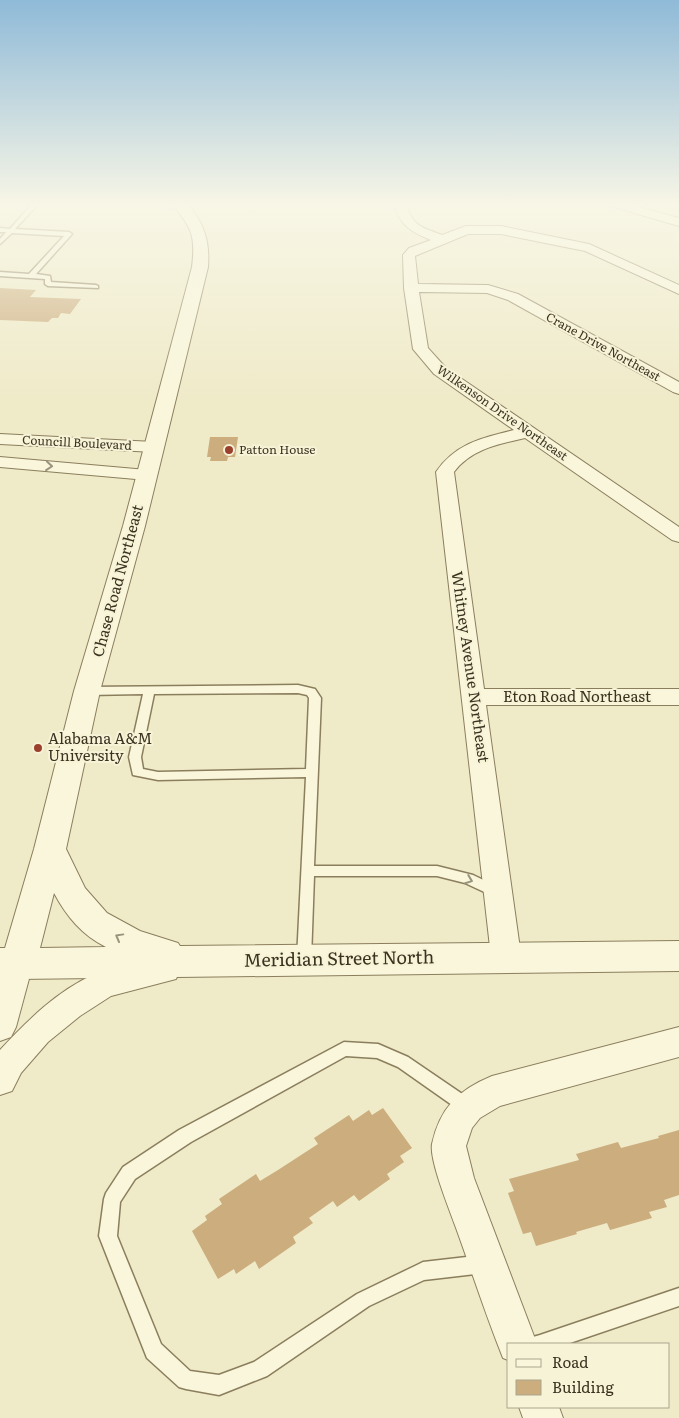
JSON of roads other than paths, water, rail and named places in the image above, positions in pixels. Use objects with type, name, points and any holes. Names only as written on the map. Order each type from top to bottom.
[{"type":"street","name":"Chase Road Northeast","points":[[9,964],[50,849],[87,692],[147,475],[199,269]]},
{"type":"street","name":"Wilkenson Drive Northeast","points":[[409,269],[421,348],[440,371],[679,536]]},
{"type":"street","name":"Wilkenson Drive Northeast","points":[[636,269],[679,290]]},
{"type":"street","name":"Crane Drive Northeast","points":[[411,288],[488,289],[513,297],[679,389]]},
{"type":"street","name":"Whitney Avenue Northeast","points":[[506,956],[474,697],[445,487],[445,472],[452,460],[465,451],[527,432]]},
{"type":"street","name":"Councill Boulevard","points":[[0,439],[154,447]]},
{"type":"street","name":"Councill Boulevard","points":[[0,462],[147,475]]},
{"type":"street","name":"Eton Road Northeast","points":[[474,697],[679,696]]},
{"type":"street","points":[[50,849],[77,904],[97,926],[130,944],[199,961]]},
{"type":"street","name":"Meridian Street North","points":[[9,964],[506,956],[679,956]]},
{"type":"street","points":[[0,1080],[10,1062],[37,1032],[68,1006],[103,985],[199,961]]},
{"type":"street","points":[[0,1027],[9,964]]},
{"type":"street","points":[[517,1343],[456,1178],[449,1146],[458,1119],[468,1107],[492,1092],[679,1042]]},
{"type":"lane","points":[[31,276],[37,269]]},
{"type":"lane","points":[[0,274],[48,277],[48,284],[96,287]]},
{"type":"lane","points":[[87,692],[298,689],[311,692],[316,698],[304,960]]},
{"type":"lane","points":[[149,691],[135,757],[137,772],[158,776],[312,773]]},
{"type":"lane","points":[[308,872],[437,871],[468,879],[498,894]]},
{"type":"lane","points":[[468,1107],[403,1062],[378,1051],[344,1049],[185,1136],[129,1173],[112,1199],[108,1236],[154,1351],[186,1380],[219,1385],[260,1369],[363,1300],[423,1272],[488,1264]]},
{"type":"lane","points":[[543,1343],[679,1297]]},
{"type":"place","name":"Patton House","points":[[229,450]]},
{"type":"place","name":"Alabama A&M University","points":[[38,748]]}]
